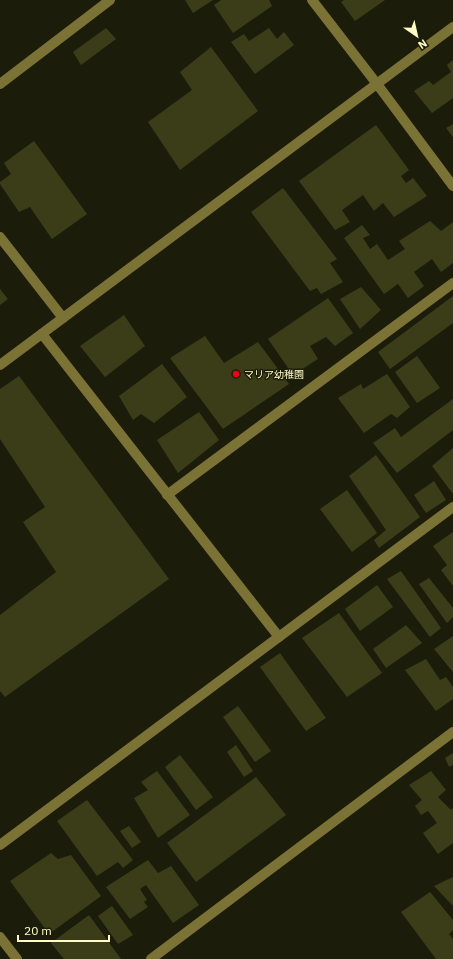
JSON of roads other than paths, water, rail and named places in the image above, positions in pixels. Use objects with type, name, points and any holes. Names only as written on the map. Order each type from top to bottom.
[{"type":"street","points":[[0,84],[110,0]]},
{"type":"street","points":[[312,0],[453,186]]},
{"type":"street","points":[[0,365],[453,27]]},
{"type":"street","points":[[0,237],[63,318]]},
{"type":"street","points":[[167,495],[453,283]]},
{"type":"street","points":[[42,334],[279,637]]},
{"type":"street","points":[[0,845],[453,507]]},
{"type":"street","points":[[151,959],[453,732]]},
{"type":"street","points":[[0,937],[17,959]]},
{"type":"place","name":"マリア幼稚園","points":[[236,374]]}]
